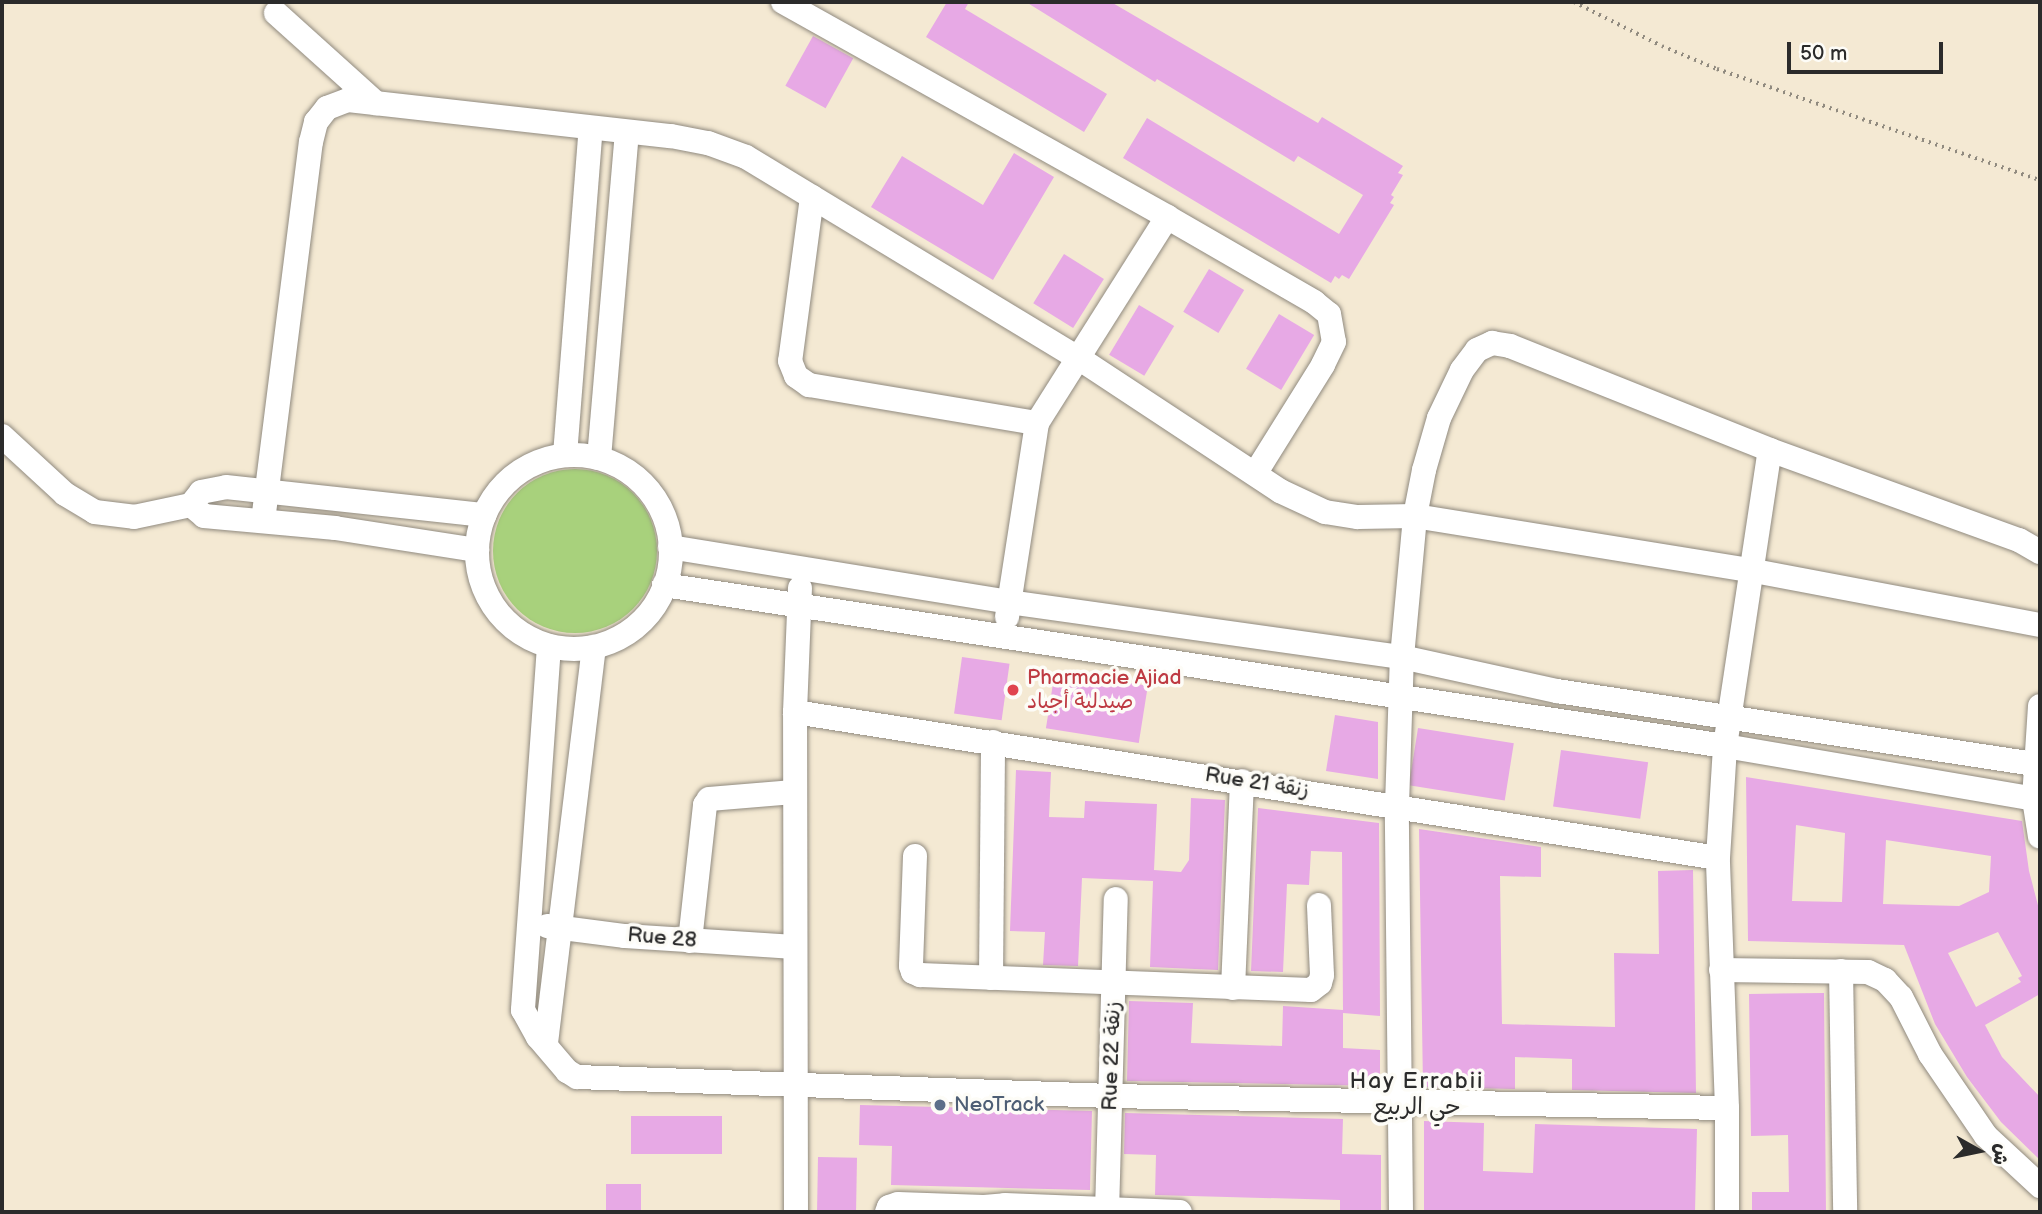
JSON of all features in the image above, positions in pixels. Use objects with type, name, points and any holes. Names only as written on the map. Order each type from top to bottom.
[{"type":"street","points":[[783,2],[1167,217],[1314,302],[1329,314],[1334,342],[1323,365],[1255,474]]},
{"type":"street","points":[[276,12],[376,103]]},
{"type":"street","points":[[264,521],[311,142],[316,122],[327,108],[348,100],[708,143],[746,157],[1080,359],[1280,491],[1325,512],[1357,517],[1415,516],[1749,570],[2040,625]]},
{"type":"street","points":[[565,455],[591,128]]},
{"type":"street","points":[[599,458],[627,132]]},
{"type":"street","points":[[812,197],[790,361],[796,376],[809,385],[1037,423]]},
{"type":"street","points":[[1004,637],[1037,423],[1080,359],[1167,217]]},
{"type":"street","points":[[1401,1212],[1397,805],[1402,657],[1415,516],[1438,418],[1462,370],[1476,350],[1492,343],[1510,346],[1770,450],[2019,540],[2040,552]]},
{"type":"street","points":[[2,436],[65,494],[95,512],[134,517],[191,505],[201,492],[226,487],[484,515]]},
{"type":"street","points":[[1727,1212],[1727,1108],[1718,858],[1724,747],[1749,570],[1770,450]]},
{"type":"street","points":[[565,455],[599,458],[624,469],[645,486],[665,520],[670,547],[664,585],[655,605],[624,635],[594,647],[572,649],[550,646],[528,638],[500,615],[483,585],[477,550],[484,515],[496,494],[521,470],[542,460],[565,455]]},
{"type":"street","points":[[191,505],[204,516],[264,521],[477,550]]},
{"type":"street","points":[[670,547],[1009,602],[1402,657],[1557,691],[2038,765]]},
{"type":"street","points":[[796,1212],[794,792],[801,570]]},
{"type":"street","points":[[664,585],[800,603],[1401,699],[1724,747],[2037,800]]},
{"type":"street","points":[[550,646],[523,1010],[532,1028],[567,1071],[577,1077],[1111,1096],[1727,1108]]},
{"type":"street","points":[[546,1044],[563,927],[594,647]]},
{"type":"street","points":[[2040,706],[2037,800],[2040,837]]},
{"type":"street","name":"Rue 21 زنقة","points":[[795,712],[1242,780],[1718,858]]},
{"type":"street","points":[[990,978],[993,742]]},
{"type":"street","points":[[1233,988],[1242,780]]},
{"type":"street","points":[[690,941],[705,805],[709,799],[794,792]]},
{"type":"street","points":[[915,856],[911,960],[913,972],[1114,985],[1315,988],[1322,975],[1319,905]]},
{"type":"street","name":"Rue 22 زنقة","points":[[1107,1211],[1116,900]]},
{"type":"street","name":"Rue 28","points":[[529,925],[690,941],[795,947]]},
{"type":"street","points":[[1721,970],[1868,972],[1885,980],[1901,997],[1917,1033],[1951,1088],[1986,1136],[2040,1186]]},
{"type":"street","points":[[1841,971],[1844,1212]]},
{"type":"street","points":[[887,1212],[898,1204],[1180,1212]]},
{"type":"path","points":[[1574,2],[1662,46],[1717,69],[2040,180]]},
{"type":"green space","points":[[575,469],[607,475],[621,482],[633,493],[644,505],[651,519],[657,551],[651,583],[644,597],[633,609],[621,620],[607,627],[575,633],[543,627],[529,620],[517,609],[506,597],[499,583],[493,551],[499,519],[506,505],[517,493],[529,482],[543,475]]},
{"type":"building","points":[[947,2],[969,2],[965,9],[1107,94],[1084,132],[926,37]]},
{"type":"building","points":[[1026,2],[1111,2],[1318,123],[1322,117],[1403,166],[1398,173],[1403,175],[1391,195],[1394,197],[1390,203],[1394,205],[1349,279],[1342,275],[1339,279],[1335,276],[1331,283],[1123,158],[1147,118],[1339,234],[1363,195],[1298,156],[1294,162],[1157,79],[1155,82]]},
{"type":"building","points":[[813,36],[853,58],[826,108],[785,86]]},
{"type":"building","points":[[1014,153],[1054,177],[993,280],[871,207],[902,156],[983,205]]},
{"type":"building","points":[[1064,254],[1104,279],[1073,328],[1033,303]]},
{"type":"building","points":[[1209,269],[1244,290],[1218,333],[1183,312]]},
{"type":"building","points":[[1139,305],[1174,326],[1144,376],[1109,355]]},
{"type":"building","points":[[1279,314],[1314,335],[1281,390],[1246,369]]},
{"type":"building","points":[[962,657],[1010,664],[1002,720],[954,713]]},
{"type":"building","points":[[1055,671],[1148,686],[1139,743],[1046,728]]},
{"type":"building","points":[[1335,715],[1378,722],[1378,779],[1326,771]]},
{"type":"building","points":[[1418,728],[1514,743],[1505,800],[1409,785]]},
{"type":"building","points":[[1561,750],[1648,762],[1640,819],[1553,806]]},
{"type":"building","points":[[1016,770],[1051,772],[1049,817],[1084,818],[1085,801],[1157,804],[1154,870],[1181,872],[1189,860],[1191,798],[1225,800],[1218,970],[1150,967],[1153,881],[1082,878],[1078,966],[1043,965],[1045,932],[1010,931]]},
{"type":"building","points":[[1746,777],[2022,821],[2029,871],[2040,913],[2040,994],[1985,1025],[2002,1057],[2040,1097],[2040,1160],[2001,1122],[1967,1077],[1935,1024],[1904,945],[1748,941]],"holes":[[[1796,825],[1845,833],[1842,902],[1792,901]],[[1886,840],[1991,856],[1989,892],[1959,906],[1883,904]],[[1998,932],[2022,976],[2018,978],[2021,982],[1976,1007],[1948,953]]]},
{"type":"building","points":[[1258,808],[1379,823],[1380,1016],[1343,1013],[1342,852],[1311,851],[1309,885],[1287,884],[1283,972],[1251,971]]},
{"type":"building","points":[[1419,829],[1541,847],[1541,877],[1500,876],[1502,1024],[1615,1027],[1614,953],[1659,954],[1658,871],[1693,870],[1696,1093],[1572,1090],[1572,1059],[1515,1057],[1515,1089],[1423,1087]]},
{"type":"building","points":[[1824,993],[1826,1212],[1752,1212],[1752,1192],[1789,1192],[1788,1135],[1751,1136],[1749,994]]},
{"type":"building","points":[[1129,1001],[1193,1003],[1191,1043],[1282,1046],[1283,1006],[1343,1010],[1343,1048],[1380,1050],[1380,1086],[1127,1081]]},
{"type":"building","points":[[860,1105],[1092,1111],[1090,1190],[891,1185],[892,1146],[859,1145]]},
{"type":"building","points":[[1125,1113],[1343,1119],[1342,1154],[1381,1155],[1381,1212],[1340,1212],[1340,1200],[1155,1195],[1156,1155],[1124,1154]]},
{"type":"building","points":[[631,1116],[722,1116],[722,1154],[631,1154]]},
{"type":"building","points":[[1424,1121],[1484,1123],[1483,1171],[1533,1173],[1535,1124],[1697,1129],[1695,1212],[1424,1212]]},
{"type":"building","points":[[818,1157],[857,1158],[856,1212],[817,1212]]},
{"type":"building","points":[[606,1184],[641,1184],[641,1212],[606,1212]]},
{"type":"place","name":"Pharmacie Ajiad صيدلية أجياد","points":[[1013,690]]},
{"type":"place","name":"NeoTrack","points":[[940,1105]]},
{"type":"district","name":"Hay Errabii حي الربيع","points":[[1417,1094]]}]
